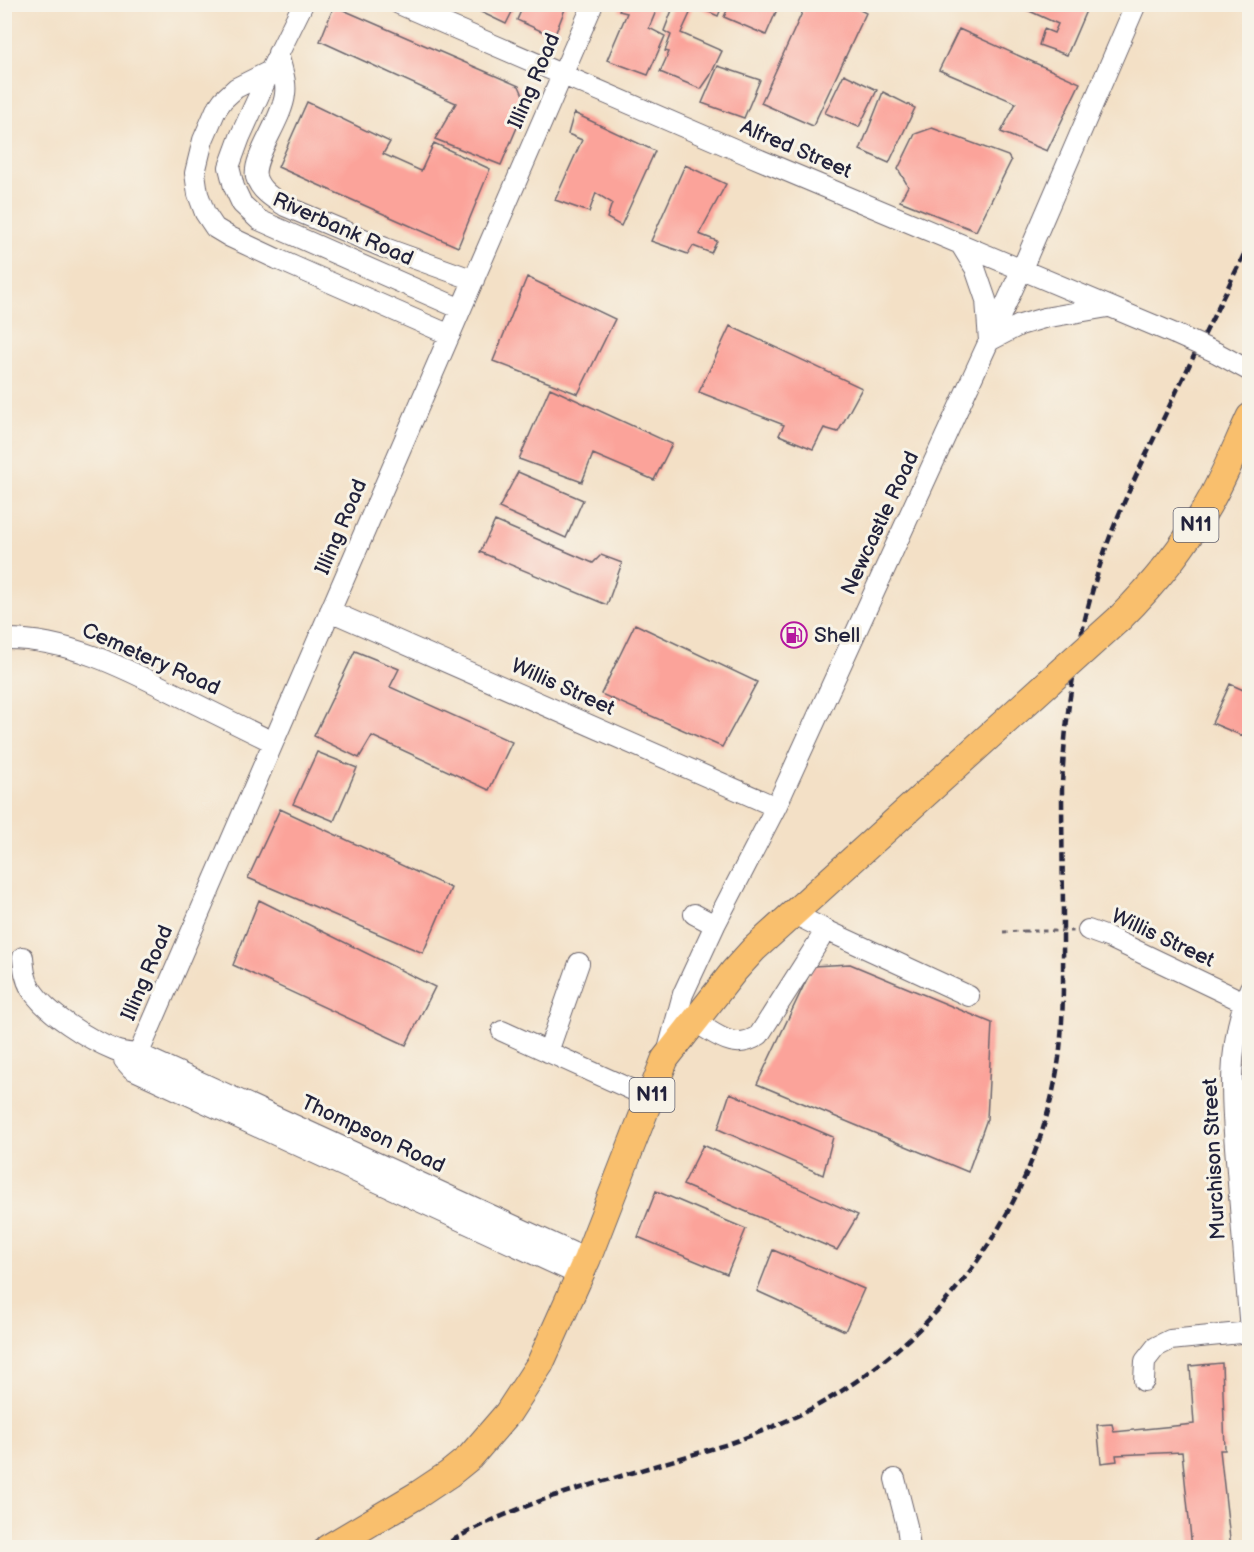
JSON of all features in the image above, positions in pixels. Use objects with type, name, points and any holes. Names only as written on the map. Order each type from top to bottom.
[{"type":"highway","name":"N11","points":[[328,1548],[419,1494],[449,1473],[470,1457],[508,1413],[540,1364],[583,1267],[665,1059],[754,949],[1143,595],[1180,549],[1209,505],[1250,417]]},
{"type":"street","name":"Riverbank Road","points":[[303,4],[274,62],[229,167],[234,187],[242,204],[259,219],[461,309]]},
{"type":"street","name":"Alfred Street","points":[[399,4],[1021,271],[1175,334],[1250,371]]},
{"type":"street","name":"Illing Road","points":[[135,1061],[593,4]]},
{"type":"street","name":"Newcastle Road","points":[[665,1059],[683,994],[715,925],[776,807],[1021,271],[1136,4]]},
{"type":"street","points":[[450,335],[277,259],[215,228],[205,213],[198,194],[195,173],[203,140],[216,110],[236,88],[274,62],[285,83],[285,94],[278,118],[256,166],[256,178],[263,189],[285,206],[385,248],[474,280]]},
{"type":"street","points":[[960,245],[975,268],[983,290],[989,340],[1020,325],[1044,318],[1108,307]]},
{"type":"street","name":"Willis Street","points":[[330,611],[776,807]]},
{"type":"street","name":"Cemetery Road","points":[[4,639],[20,638],[58,645],[109,662],[273,742]]},
{"type":"street","points":[[694,914],[715,925]]},
{"type":"street","points":[[794,914],[969,996]]},
{"type":"street","points":[[695,1022],[738,1044],[749,1042],[759,1035],[826,930]]},
{"type":"street","name":"Willis Street","points":[[1081,930],[1110,938],[1247,999]]},
{"type":"street","name":"Thompson Road","points":[[23,957],[24,973],[42,1003],[87,1036],[135,1061],[583,1267]]},
{"type":"street","points":[[548,1052],[579,963]]},
{"type":"street","name":"Murchison Street","points":[[1247,999],[1232,1064],[1232,1105],[1250,1331]]},
{"type":"street","points":[[502,1031],[650,1098]]},
{"type":"street","points":[[1144,1381],[1145,1361],[1156,1347],[1170,1341],[1250,1331]]},
{"type":"street","points":[[895,1479],[910,1548]]},
{"type":"path","points":[[1003,932],[1081,930]]},
{"type":"building","points":[[464,4],[516,4],[506,24]]},
{"type":"building","points":[[524,4],[567,4],[554,37],[517,20]]},
{"type":"building","points":[[622,4],[659,4],[649,28],[665,36],[648,75],[607,60],[627,13],[619,11]]},
{"type":"building","points":[[691,4],[723,4],[718,16]]},
{"type":"building","points":[[730,4],[779,5],[766,35],[724,17]]},
{"type":"building","points":[[806,4],[848,4],[866,13],[813,126],[761,103]]},
{"type":"building","points":[[1014,4],[1086,4],[1088,6],[1067,55],[1039,45],[1044,29],[1054,33],[1058,24]]},
{"type":"building","points":[[674,5],[692,9],[681,33],[722,51],[701,89],[660,72],[669,52],[665,51],[671,35],[664,31]]},
{"type":"building","points":[[334,6],[519,86],[527,104],[501,165],[435,139],[456,103],[320,41]]},
{"type":"building","points":[[959,29],[1080,83],[1047,151],[1001,132],[1016,103],[939,70]]},
{"type":"building","points":[[718,66],[760,80],[744,118],[702,103]]},
{"type":"building","points":[[844,74],[877,90],[859,127],[825,113]]},
{"type":"building","points":[[883,92],[915,108],[889,163],[860,150]]},
{"type":"building","points":[[307,102],[390,142],[383,154],[421,171],[434,143],[490,169],[458,247],[278,167]]},
{"type":"building","points":[[574,113],[655,151],[621,226],[607,218],[612,203],[596,193],[589,212],[555,200],[582,140],[568,134]]},
{"type":"building","points":[[932,128],[1008,156],[1011,161],[976,231],[900,201],[908,186],[898,169],[915,134]]},
{"type":"building","points":[[685,165],[726,184],[699,234],[717,241],[711,253],[693,246],[688,254],[651,241]]},
{"type":"building","points":[[527,277],[615,319],[578,394],[493,361]]},
{"type":"building","points":[[730,326],[862,388],[838,432],[824,428],[813,449],[779,435],[784,425],[699,392]]},
{"type":"building","points":[[550,388],[672,444],[654,480],[593,454],[582,482],[519,459]]},
{"type":"building","points":[[518,472],[583,500],[566,538],[499,508]]},
{"type":"building","points":[[495,521],[593,563],[601,555],[622,563],[607,605],[480,552]]},
{"type":"building","points":[[635,624],[757,682],[722,747],[601,694]]},
{"type":"building","points":[[355,651],[399,669],[390,687],[512,742],[489,790],[372,736],[359,758],[314,736]]},
{"type":"building","points":[[1230,684],[1250,693],[1250,739],[1212,723]]},
{"type":"building","points":[[317,752],[357,768],[334,821],[293,804]]},
{"type":"building","points":[[280,809],[451,888],[423,953],[248,878]]},
{"type":"building","points":[[259,900],[435,987],[406,1045],[233,965]]},
{"type":"building","points":[[850,964],[992,1023],[987,1119],[968,1172],[757,1084],[813,966]]},
{"type":"building","points":[[730,1093],[833,1137],[823,1175],[718,1129]]},
{"type":"building","points":[[703,1145],[858,1215],[837,1250],[683,1185]]},
{"type":"building","points":[[656,1191],[746,1229],[727,1274],[638,1237]]},
{"type":"building","points":[[773,1250],[864,1289],[845,1331],[757,1291]]},
{"type":"building","points":[[1222,1363],[1225,1450],[1220,1450],[1231,1548],[1192,1548],[1182,1452],[1116,1455],[1117,1461],[1101,1463],[1097,1425],[1112,1424],[1114,1432],[1194,1424],[1190,1366]]},
{"type":"railway","points":[[439,1548],[481,1526],[539,1501],[728,1444],[781,1423],[820,1404],[875,1367],[915,1333],[951,1295],[983,1253],[1010,1208],[1032,1160],[1048,1110],[1059,1058],[1063,995],[1062,786],[1070,699],[1086,615],[1102,559],[1126,498],[1250,242]]},
{"type":"place","name":"Shell","points":[[794,635]]}]
